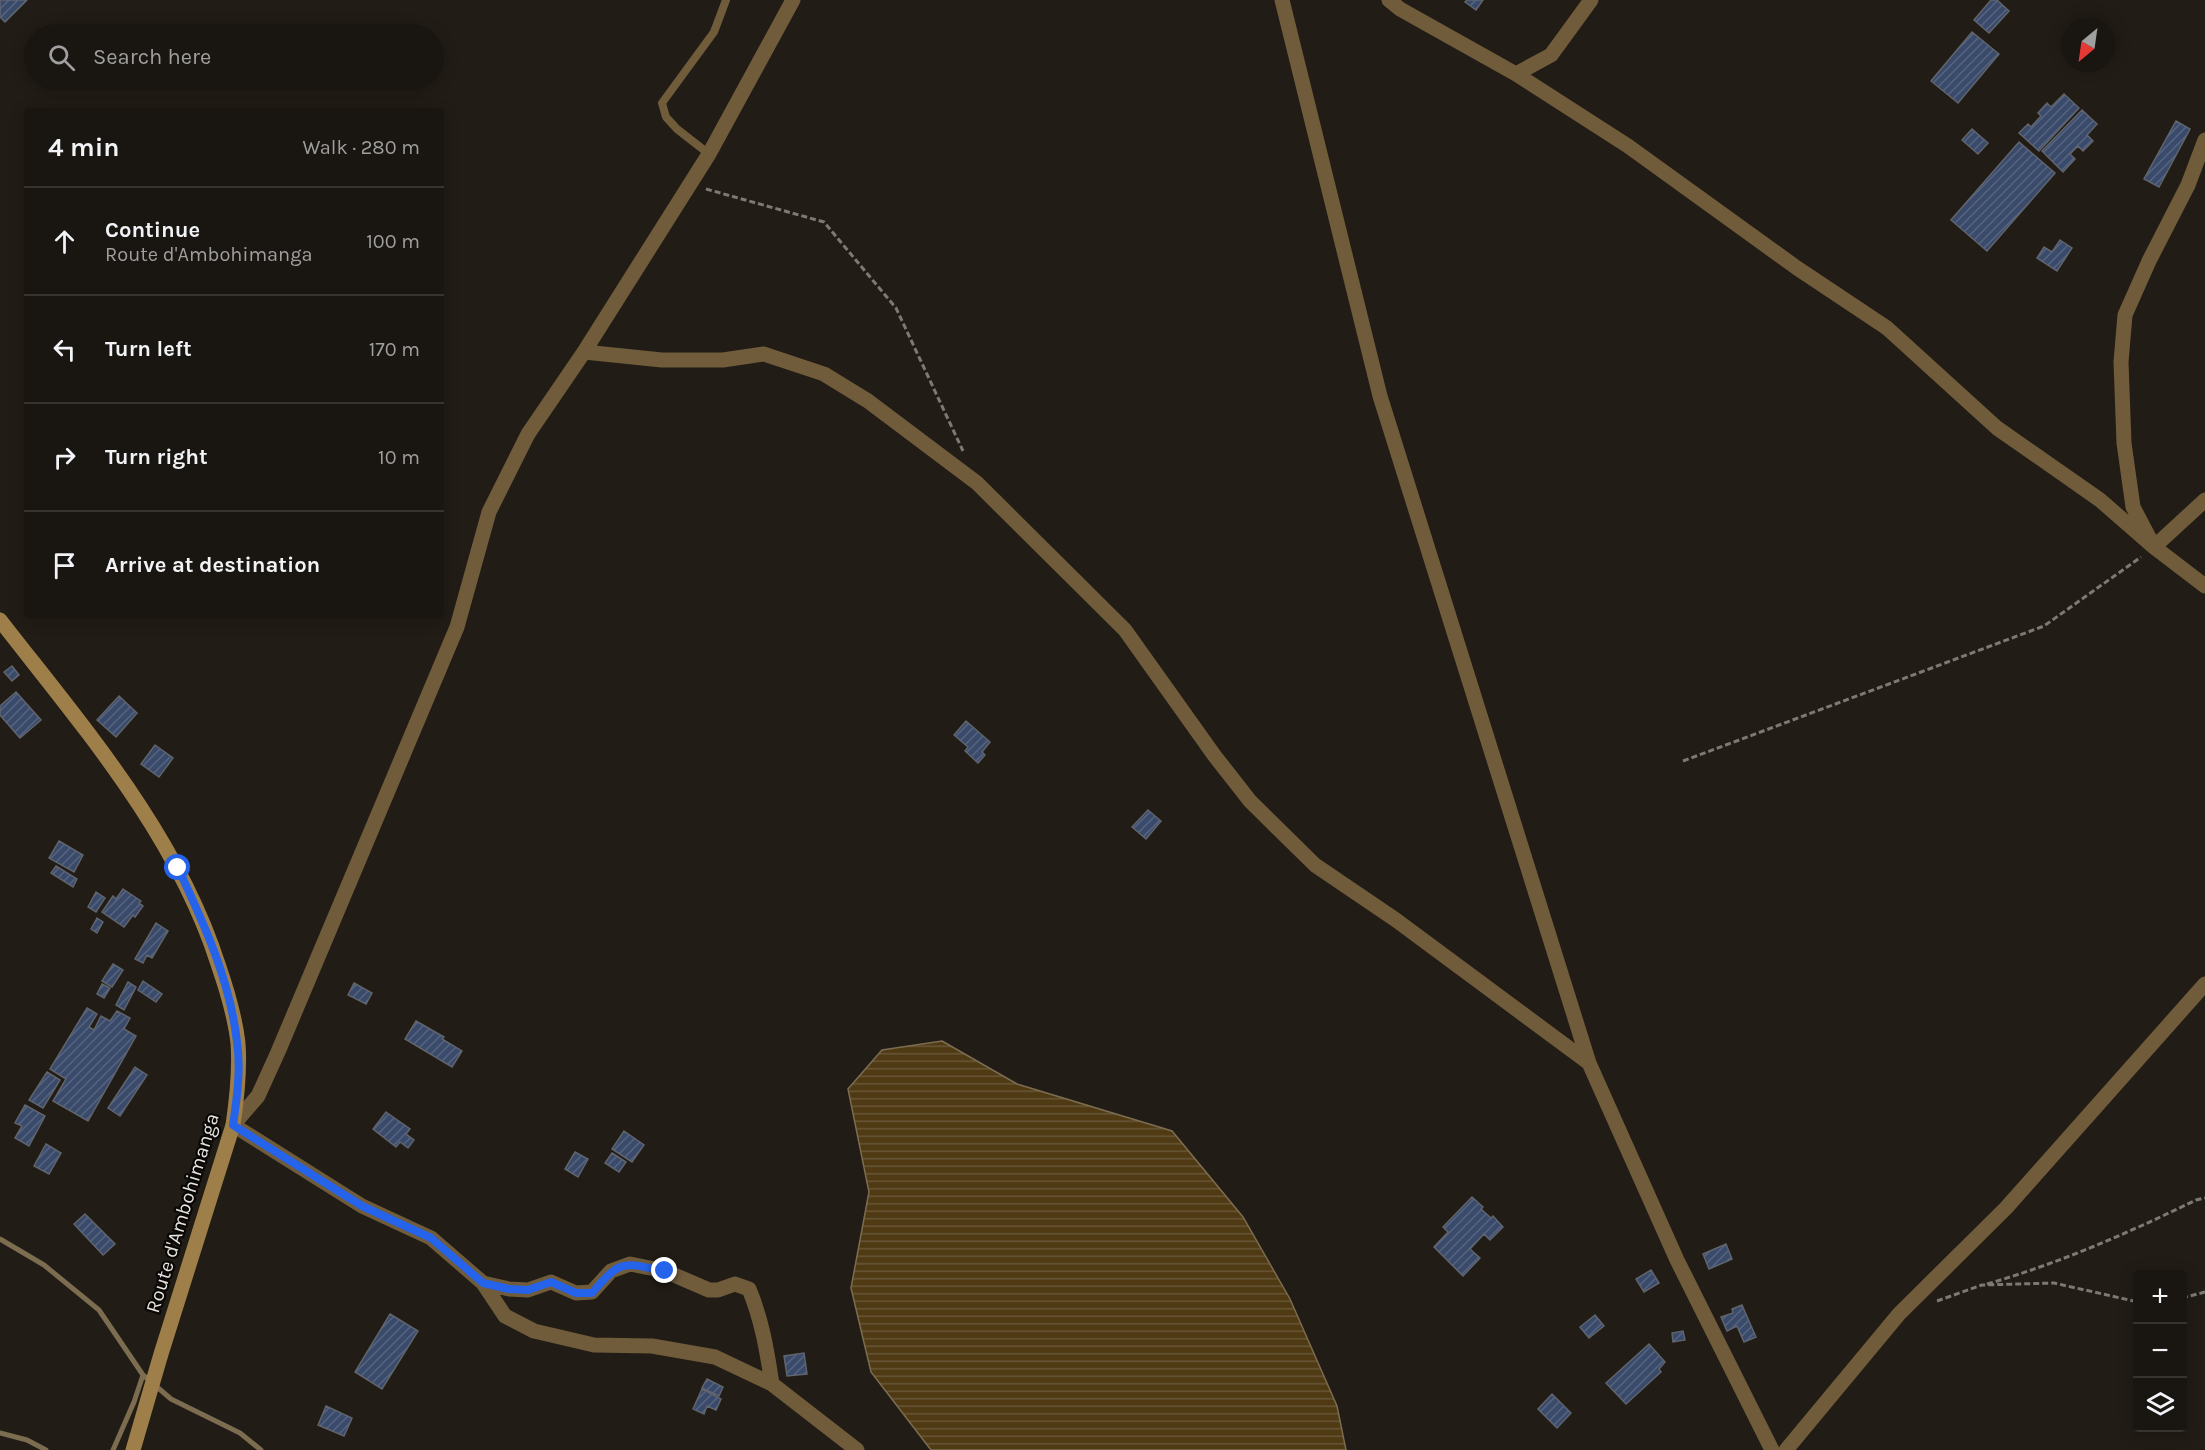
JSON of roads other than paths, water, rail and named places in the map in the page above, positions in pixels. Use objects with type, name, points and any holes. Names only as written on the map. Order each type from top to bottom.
[{"type":"street","points":[[793,0],[709,154],[584,352],[528,434],[489,512],[452,638],[258,1096],[233,1125],[362,1206],[431,1238],[483,1283],[505,1316],[534,1331],[594,1345],[652,1346],[715,1357],[772,1384],[857,1450]]},
{"type":"street","points":[[1282,0],[1380,396],[1589,1063],[1677,1260],[1772,1450]]},
{"type":"street","points":[[1389,0],[1400,9],[1516,74],[1628,146],[1797,268],[1887,328],[1997,428],[2100,500],[2154,548],[2205,586]]},
{"type":"street","points":[[1516,74],[1551,55],[1591,0]]},
{"type":"street","points":[[2154,548],[2133,507],[2124,443],[2121,362],[2125,315],[2149,261],[2188,186],[2205,140]]},
{"type":"street","points":[[584,352],[672,360],[723,360],[764,354],[824,374],[868,401],[977,483],[1125,630],[1214,755],[1250,801],[1315,865],[1396,920],[1589,1063]]},
{"type":"street","points":[[2154,548],[2205,500]]},
{"type":"street","name":"Route d'Ambohimanga","points":[[0,620],[110,762],[178,868],[210,937],[230,998],[238,1044],[238,1088],[233,1125],[133,1450]]},
{"type":"street","points":[[1786,1450],[1899,1314],[2006,1208],[2205,984]]},
{"type":"street","points":[[483,1283],[509,1289],[528,1290],[551,1282],[576,1293],[592,1293],[611,1271],[630,1263],[665,1271],[709,1290],[718,1290],[735,1284],[749,1289],[757,1308],[766,1343],[772,1384]]},
{"type":"lane","points":[[709,154],[677,129],[666,117],[662,103],[714,32],[726,0]]},
{"type":"waterway","points":[[0,1239],[44,1265],[99,1310],[143,1375],[171,1399],[240,1433],[261,1450]]},
{"type":"waterway","points":[[113,1450],[143,1375]]},
{"type":"waterway","points":[[0,1433],[27,1440],[46,1450]]}]
